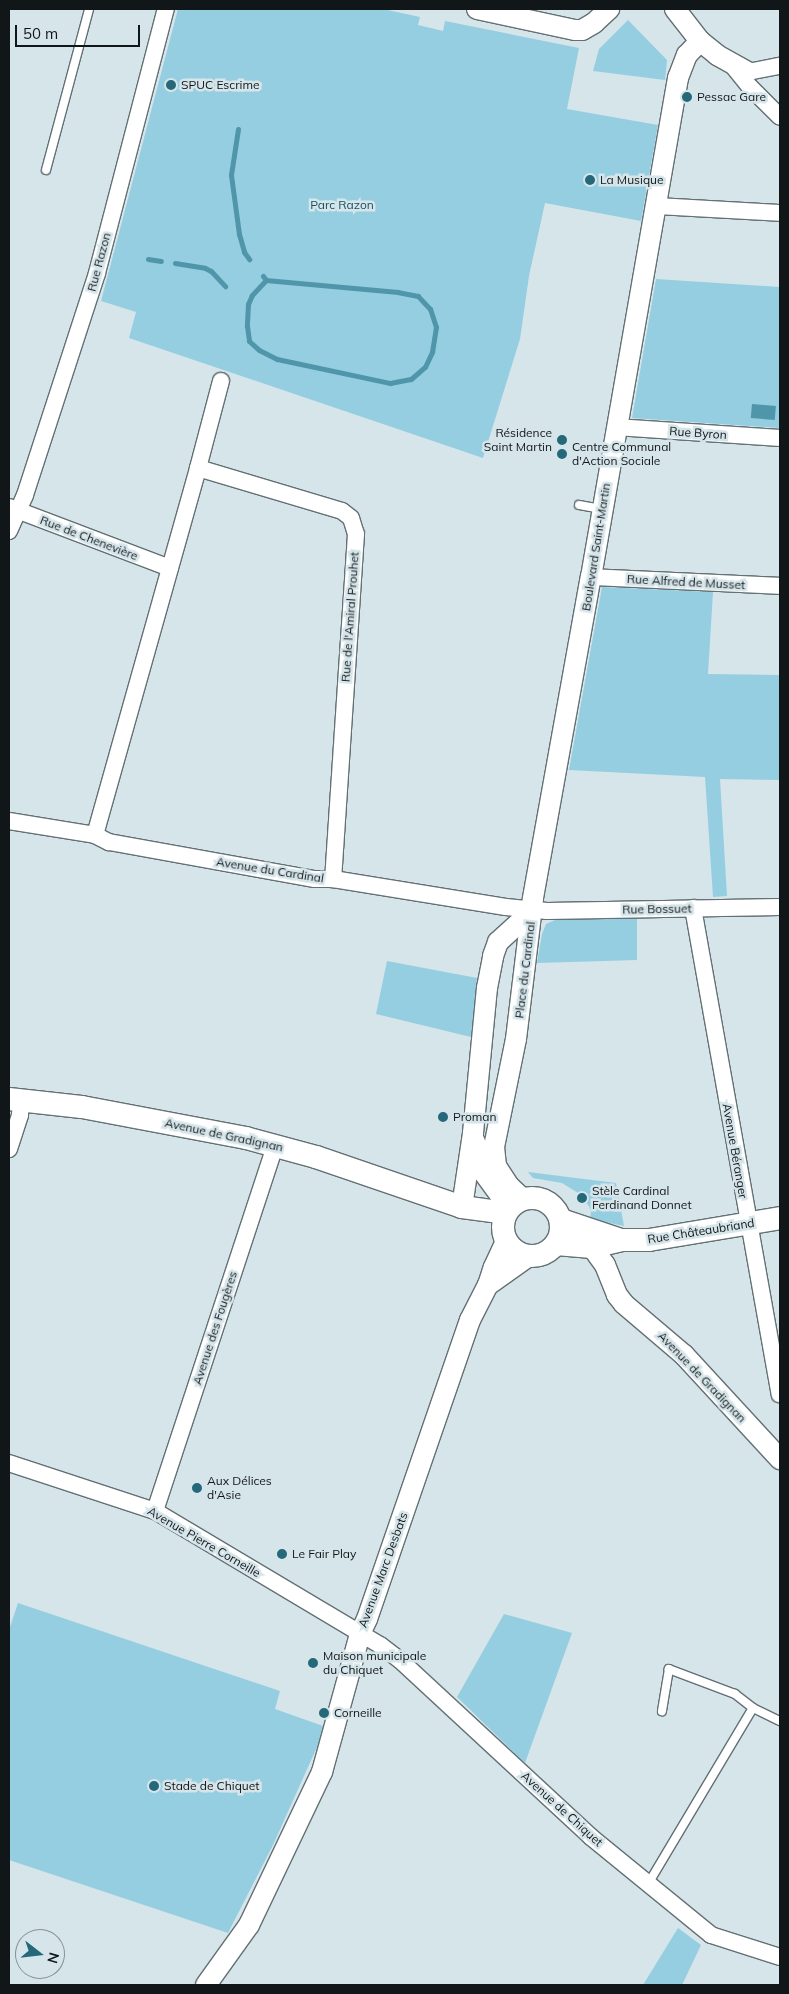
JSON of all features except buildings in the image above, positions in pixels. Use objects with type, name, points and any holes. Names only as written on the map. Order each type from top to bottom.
[{"type":"main road","name":"Avenue de Gradignan","points":[[15,1100],[82,1107],[275,1145],[462,1207],[482,1219],[509,1218]]},
{"type":"main road","points":[[531,1197],[546,1201],[553,1206],[561,1220],[560,1236],[556,1244],[544,1254],[529,1256],[516,1252],[509,1218],[531,1197]]},
{"type":"main road","name":"Rue Châteaubriand","points":[[556,1244],[592,1247],[622,1240],[649,1240],[780,1218]]},
{"type":"main road","name":"Rue Châteaubriand","points":[[561,1220],[622,1240]]},
{"type":"street","name":"Rue Razon","points":[[9,531],[13,509],[97,273],[166,9]]},
{"type":"street","points":[[477,9],[575,30],[582,30],[609,9]]},
{"type":"street","points":[[674,9],[700,41],[739,67],[750,87],[780,117]]},
{"type":"street","name":"Boulevard Saint-Martin","points":[[533,910],[533,898],[592,577],[616,427],[678,78],[687,55],[700,41]]},
{"type":"street","points":[[739,67],[780,66]]},
{"type":"street","points":[[656,206],[780,213]]},
{"type":"street","points":[[95,835],[221,381]]},
{"type":"street","name":"Rue Byron","points":[[616,427],[780,438]]},
{"type":"street","name":"Rue de l'Amiral Prouhet","points":[[198,468],[342,511],[350,518],[356,534],[332,879]]},
{"type":"street","name":"Rue de Chenevière","points":[[13,509],[170,568]]},
{"type":"street","name":"Rue Alfred de Musset","points":[[592,577],[780,586]]},
{"type":"street","name":"Avenue du Cardinal","points":[[9,820],[95,835],[117,844],[315,879],[332,879],[533,910]]},
{"type":"street","name":"Rue Bossuet","points":[[533,910],[780,907]]},
{"type":"street","name":"Avenue Béranger","points":[[693,908],[748,1224],[780,1394]]},
{"type":"street","name":"Place du Cardinal","points":[[462,1207],[473,1133],[487,988],[493,956],[498,942],[533,910]]},
{"type":"street","name":"Place du Cardinal","points":[[509,1218],[509,1186],[496,1166],[494,1147],[516,1040],[533,910]]},
{"type":"street","points":[[9,1149],[20,1115],[15,1100]]},
{"type":"street","name":"Place du Cardinal","points":[[473,1133],[484,1173],[509,1218]]},
{"type":"street","name":"Avenue des Fougères","points":[[155,1511],[275,1145]]},
{"type":"street","name":"Avenue Marc Desbats","points":[[206,1985],[249,1925],[322,1772],[360,1634],[367,1619],[470,1320],[488,1285],[509,1218]]},
{"type":"street","name":"Avenue de Gradignan","points":[[592,1247],[605,1265],[620,1300],[684,1355],[779,1455]]},
{"type":"street","name":"Avenue Marc Desbats","points":[[488,1285],[529,1256]]},
{"type":"street","name":"Avenue Pierre Corneille","points":[[9,1463],[155,1511],[360,1634]]},
{"type":"street","name":"Avenue de Chiquet","points":[[360,1634],[400,1660],[590,1837],[711,1935],[780,1956]]},
{"type":"lane","points":[[46,170],[89,9]]},
{"type":"lane","points":[[579,505],[602,509]]},
{"type":"lane","points":[[662,1711],[669,1669],[735,1694],[753,1708],[780,1721]]},
{"type":"lane","points":[[648,1884],[753,1708]]},
{"type":"green space","name":"Parc Razon","points":[[178,9],[383,9],[420,17],[418,25],[443,31],[445,21],[579,48],[567,109],[658,125],[641,221],[545,203],[529,276],[520,339],[483,458],[129,338],[136,312],[101,301]]},
{"type":"green space","points":[[628,20],[667,60],[665,80],[593,71],[599,49]]},
{"type":"green space","points":[[656,279],[780,287],[780,428],[632,418]]},
{"type":"green space","points":[[602,587],[713,592],[708,674],[780,675],[780,780],[720,779],[727,896],[713,897],[705,777],[569,770]]},
{"type":"green space","points":[[637,918],[637,960],[537,963],[542,934],[546,924],[555,920]]},
{"type":"green space","points":[[387,961],[477,978],[471,1037],[376,1014]]},
{"type":"green space","points":[[528,1172],[616,1183],[624,1226],[590,1219],[591,1212],[589,1206],[578,1193],[562,1183],[533,1178]]},
{"type":"green space","name":"Stade de Chiquet","points":[[18,1603],[280,1691],[275,1709],[326,1727],[273,1845],[228,1933],[9,1860],[9,1630]]},
{"type":"green space","points":[[504,1614],[572,1633],[525,1763],[457,1697]]},
{"type":"green space","points":[[678,1928],[701,1945],[682,1985],[643,1985]]},
{"type":"shaded area","points":[[752,404],[776,406],[775,420],[751,418]]},
{"type":"waterway","points":[[238,129],[231,175],[239,234],[244,252],[249,259]]},
{"type":"waterway","points":[[148,259],[161,261]]},
{"type":"waterway","points":[[175,263],[205,268],[211,271],[225,286]]},
{"type":"waterway","points":[[263,276],[266,280],[252,295],[248,304],[247,326],[249,341],[259,350],[277,359],[390,383],[411,379],[425,367],[432,352],[436,327],[430,309],[418,296],[398,292],[266,280]]},
{"type":"place","name":"SPUC Escrime","points":[[171,85]]},
{"type":"place","name":"Pessac Gare","points":[[687,97]]},
{"type":"place","name":"La Musique","points":[[590,180]]},
{"type":"place","name":"Résidence Saint Martin","points":[[562,440]]},
{"type":"place","name":"Centre Communal d'Action Sociale","points":[[562,454]]},
{"type":"place","name":"Proman","points":[[443,1117]]},
{"type":"place","name":"Stèle Cardinal Ferdinand Donnet","points":[[582,1198]]},
{"type":"place","name":"Aux Délices d'Asie","points":[[197,1488]]},
{"type":"place","name":"Le Fair Play","points":[[282,1554]]},
{"type":"place","name":"Maison municipale du Chiquet","points":[[313,1663]]},
{"type":"place","name":"Corneille","points":[[324,1713]]},
{"type":"place","name":"Stade de Chiquet","points":[[154,1786]]}]
